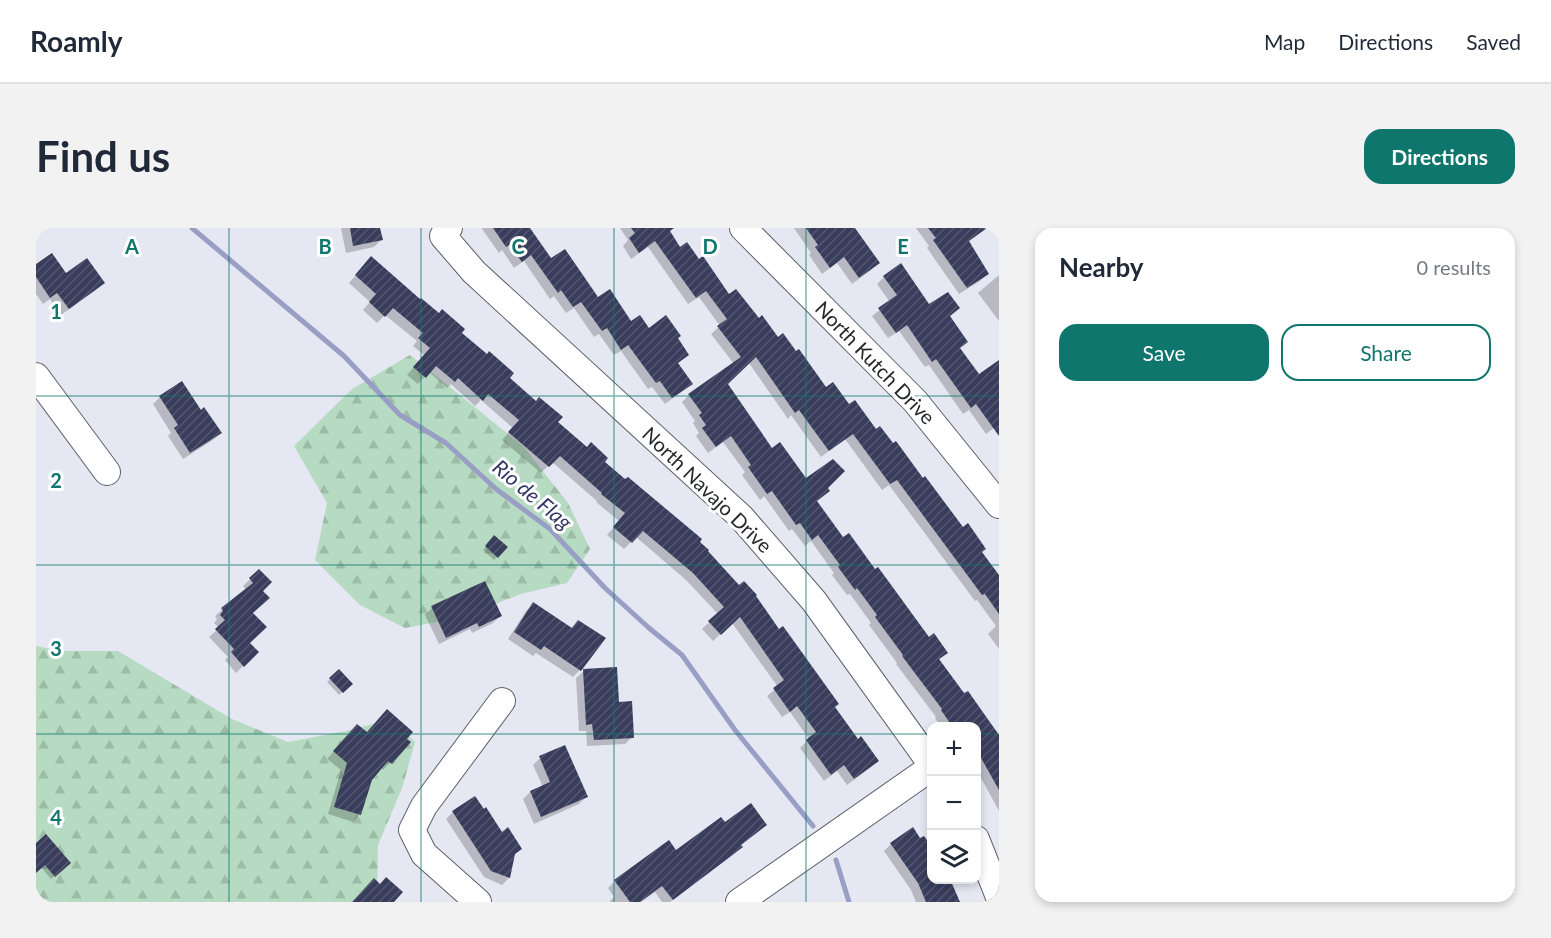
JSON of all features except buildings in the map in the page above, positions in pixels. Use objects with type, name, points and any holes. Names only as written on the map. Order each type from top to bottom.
[{"type":"street","name":"North Navajo Drive","points":[[449,228],[443,236],[474,272],[741,517],[814,601],[927,759]]},
{"type":"street","name":"North Kutch Drive","points":[[742,228],[915,401],[999,505]]},
{"type":"street","points":[[36,376],[107,471]]},
{"type":"street","points":[[478,902],[424,854],[412,830],[424,806],[502,701]]},
{"type":"street","points":[[739,902],[927,770]]},
{"type":"street","points":[[981,852],[999,897]]},
{"type":"green space","points":[[410,355],[523,446],[568,503],[590,549],[567,583],[521,594],[463,617],[405,628],[360,605],[315,560],[327,503],[294,446],[352,389]]},
{"type":"green space","points":[[36,646],[61,651],[118,651],[232,719],[288,742],[392,719],[415,742],[402,788],[378,845],[377,902],[36,902]]},
{"type":"waterway","name":"Rio de Flag","points":[[192,228],[344,356],[400,415],[446,443],[496,489],[550,529],[605,588],[682,655],[735,730],[813,826]]},
{"type":"waterway","name":"Rio de Flag","points":[[836,860],[849,902]]}]
